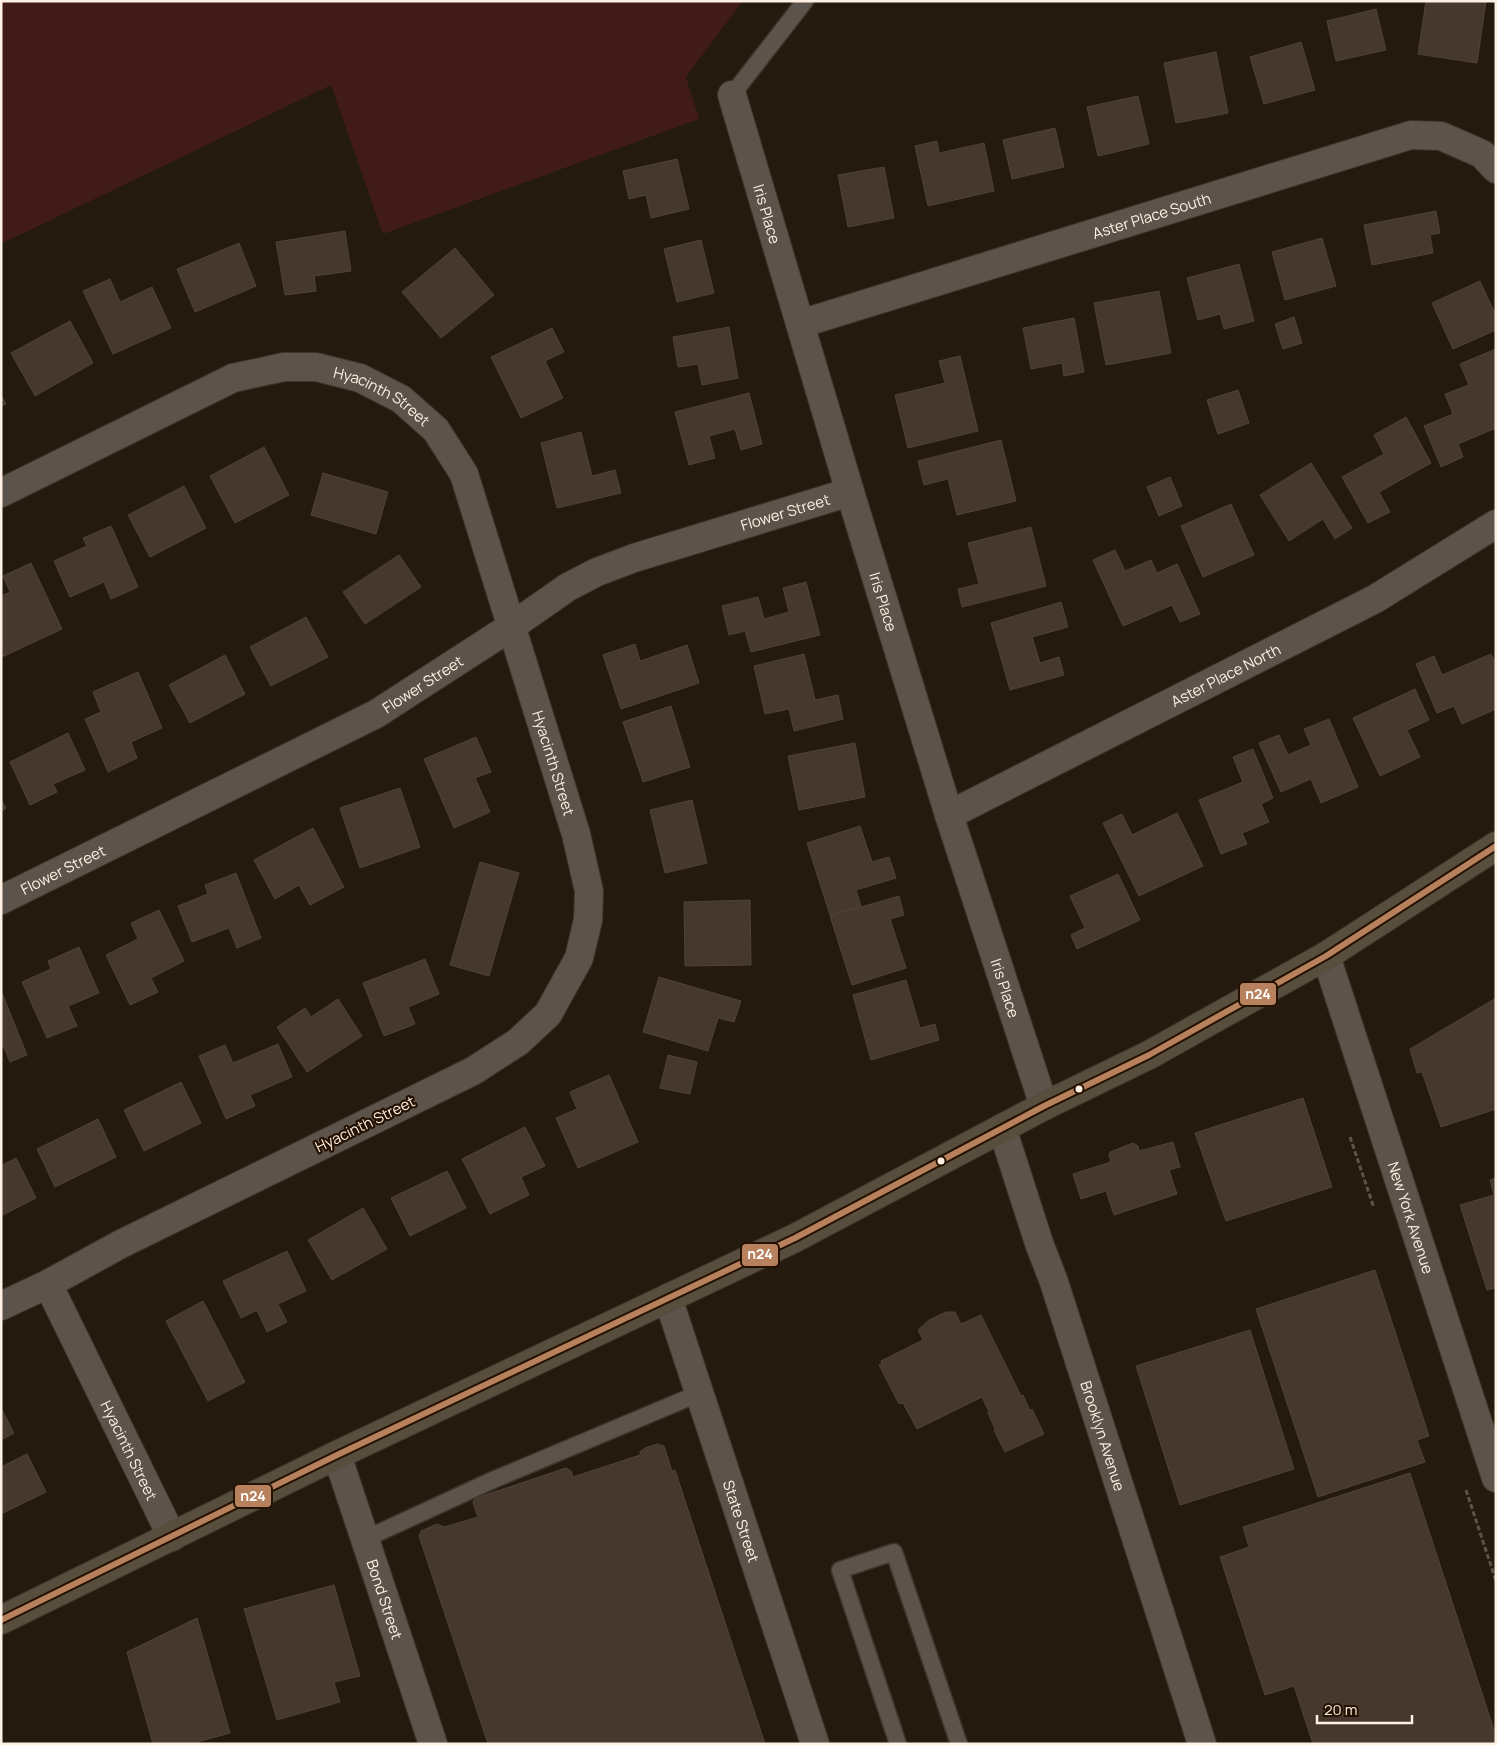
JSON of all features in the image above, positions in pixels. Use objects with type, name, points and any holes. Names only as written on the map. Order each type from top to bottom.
[{"type":"main road","points":[[1,1620],[337,1455],[795,1238],[1044,1106],[1153,1052],[1326,956],[1496,846]]},
{"type":"street","name":"Iris Place","points":[[732,95],[850,492],[949,815],[1044,1106]]},
{"type":"street","name":"Aster Place South","points":[[800,324],[1411,135],[1441,136],[1482,154],[1496,169]]},
{"type":"street","name":"Hyacinth Street","points":[[1,493],[233,378],[284,367],[316,367],[360,378],[401,398],[436,430],[464,474],[576,834],[588,891],[588,920],[579,958],[548,1014],[518,1042],[473,1071],[122,1244],[48,1284],[1,1306]]},
{"type":"street","name":"Flower Street","points":[[1,900],[376,714],[512,626],[568,587],[597,572],[634,558],[850,492]]},
{"type":"street","name":"Aster Place North","points":[[949,815],[1375,599],[1496,524]]},
{"type":"street","name":"New York Avenue","points":[[1326,956],[1496,1478]]},
{"type":"street","name":"Brooklyn Avenue","points":[[1002,1128],[1039,1243],[1054,1282],[1202,1744]]},
{"type":"street","name":"Hyacinth Street","points":[[48,1284],[172,1537]]},
{"type":"street","name":"State Street","points":[[668,1298],[815,1744]]},
{"type":"street","name":"Bond Street","points":[[337,1455],[433,1744]]},
{"type":"lane","points":[[732,95],[805,1]]},
{"type":"lane","points":[[365,1539],[493,1480],[700,1393]]},
{"type":"lane","points":[[898,1744],[840,1570],[894,1552],[959,1744]]},
{"type":"shaded area","points":[[1,1],[743,1],[686,77],[699,119],[383,234],[331,85],[1,244]]},
{"type":"building","points":[[1426,1],[1486,1],[1477,63],[1418,54]]},
{"type":"building","points":[[1376,9],[1386,50],[1336,61],[1327,21]]},
{"type":"building","points":[[1301,42],[1315,90],[1264,104],[1250,57]]},
{"type":"building","points":[[1216,52],[1228,113],[1176,123],[1164,63]]},
{"type":"building","points":[[1138,96],[1149,144],[1098,156],[1087,107]]},
{"type":"building","points":[[1055,128],[1064,167],[1012,179],[1003,140]]},
{"type":"building","points":[[937,141],[939,153],[984,143],[994,191],[928,206],[915,146]]},
{"type":"building","points":[[677,159],[689,209],[651,218],[646,195],[629,199],[623,171]]},
{"type":"building","points":[[884,167],[894,218],[848,227],[838,175]]},
{"type":"building","points":[[1436,211],[1440,233],[1430,235],[1433,253],[1372,265],[1364,225]]},
{"type":"building","points":[[345,231],[351,271],[314,276],[316,291],[285,295],[276,242]]},
{"type":"building","points":[[1322,238],[1336,286],[1285,300],[1272,252]]},
{"type":"building","points":[[701,240],[714,293],[677,302],[664,249]]},
{"type":"building","points":[[239,243],[256,286],[195,312],[177,269]]},
{"type":"building","points":[[455,248],[494,295],[441,338],[402,292]]},
{"type":"building","points":[[1239,264],[1254,321],[1224,329],[1220,314],[1198,320],[1187,278]]},
{"type":"building","points":[[110,279],[120,302],[152,287],[171,328],[113,354],[83,291]]},
{"type":"building","points":[[1480,281],[1496,316],[1496,330],[1453,349],[1432,303]]},
{"type":"building","points":[[1159,291],[1171,353],[1106,365],[1094,303]]},
{"type":"building","points":[[1294,317],[1302,343],[1283,349],[1275,324]]},
{"type":"building","points":[[1074,318],[1084,372],[1064,376],[1062,363],[1031,369],[1023,328]]},
{"type":"building","points":[[70,321],[93,363],[35,396],[11,353]]},
{"type":"building","points":[[729,327],[738,378],[702,385],[698,364],[678,367],[673,337]]},
{"type":"building","points":[[552,328],[564,352],[545,361],[563,398],[521,418],[491,357]]},
{"type":"building","points":[[1496,349],[1496,428],[1458,444],[1463,457],[1441,467],[1424,426],[1453,414],[1445,394],[1469,385],[1460,364]]},
{"type":"building","points":[[960,356],[978,431],[908,448],[895,395],[945,383],[939,361]]},
{"type":"building","points":[[1238,390],[1249,423],[1218,434],[1207,400]]},
{"type":"building","points":[[749,393],[762,444],[741,450],[735,429],[709,436],[715,458],[689,465],[675,412]]},
{"type":"building","points":[[1,395],[6,404],[1,406]]},
{"type":"building","points":[[1406,417],[1431,463],[1379,492],[1390,512],[1368,523],[1342,477],[1384,454],[1374,435]]},
{"type":"building","points":[[581,432],[592,476],[615,470],[621,493],[557,508],[541,443]]},
{"type":"building","points":[[1001,440],[1016,501],[957,515],[948,479],[924,485],[918,461]]},
{"type":"building","points":[[264,447],[289,495],[235,523],[210,476]]},
{"type":"building","points":[[1311,463],[1352,528],[1335,539],[1323,519],[1289,541],[1260,495]]},
{"type":"building","points":[[323,473],[388,492],[376,534],[311,515]]},
{"type":"building","points":[[1170,477],[1182,506],[1159,516],[1147,487]]},
{"type":"building","points":[[184,486],[206,528],[150,557],[128,515]]},
{"type":"building","points":[[1231,504],[1254,555],[1203,577],[1181,526]]},
{"type":"building","points":[[111,526],[138,587],[111,599],[104,582],[70,597],[54,561],[87,546],[83,538]]},
{"type":"building","points":[[1031,527],[1046,586],[962,607],[958,589],[979,584],[968,543]]},
{"type":"building","points":[[1115,550],[1125,571],[1151,560],[1157,573],[1177,564],[1200,614],[1180,622],[1172,605],[1123,626],[1093,560]]},
{"type":"building","points":[[399,555],[421,587],[365,624],[343,592]]},
{"type":"building","points":[[31,563],[62,629],[2,657],[1,596],[10,592],[3,576]]},
{"type":"building","points":[[806,582],[820,635],[751,652],[745,631],[729,635],[722,606],[758,597],[764,619],[789,612],[783,588]]},
{"type":"building","points":[[1061,602],[1068,627],[1032,637],[1040,663],[1059,657],[1064,675],[1010,690],[991,623]]},
{"type":"building","points":[[306,617],[328,657],[271,686],[250,647]]},
{"type":"building","points":[[635,644],[640,661],[687,645],[699,683],[621,709],[603,655]]},
{"type":"building","points":[[804,654],[815,700],[838,695],[843,719],[794,731],[789,709],[765,714],[754,666]]},
{"type":"building","points":[[1491,654],[1496,664],[1496,709],[1462,724],[1454,706],[1437,713],[1416,664],[1434,656],[1442,675]]},
{"type":"building","points":[[225,655],[245,694],[190,723],[169,685]]},
{"type":"building","points":[[138,672],[162,728],[131,742],[137,758],[108,772],[85,719],[101,712],[93,692]]},
{"type":"building","points":[[1415,689],[1429,720],[1407,730],[1420,757],[1380,776],[1353,718]]},
{"type":"building","points":[[671,706],[690,767],[643,782],[623,722]]},
{"type":"building","points":[[1329,719],[1358,787],[1321,803],[1311,779],[1281,792],[1259,743],[1279,735],[1288,755],[1311,745],[1304,729]]},
{"type":"building","points":[[68,733],[85,770],[53,784],[57,792],[30,805],[10,762]]},
{"type":"building","points":[[476,737],[491,772],[475,778],[490,812],[454,828],[424,759]]},
{"type":"building","points":[[855,743],[865,797],[799,810],[788,756]]},
{"type":"building","points":[[1253,749],[1273,798],[1261,804],[1269,822],[1242,833],[1247,844],[1221,854],[1199,800],[1243,782],[1233,757]]},
{"type":"building","points":[[400,788],[420,847],[360,868],[340,808]]},
{"type":"building","points":[[1,800],[6,808],[1,812]]},
{"type":"building","points":[[692,800],[707,863],[665,873],[650,810]]},
{"type":"building","points":[[1177,813],[1203,866],[1139,896],[1103,823],[1122,814],[1132,835]]},
{"type":"building","points":[[860,826],[872,862],[889,857],[896,878],[856,890],[861,906],[830,915],[807,843]]},
{"type":"building","points":[[313,828],[344,887],[310,905],[299,885],[275,899],[254,860]]},
{"type":"building","points":[[480,862],[519,873],[489,976],[450,965]]},
{"type":"building","points":[[236,873],[261,938],[237,948],[229,928],[192,942],[178,906],[208,894],[205,885]]},
{"type":"building","points":[[1118,874],[1140,920],[1077,949],[1071,935],[1085,928],[1070,896]]},
{"type":"building","points":[[899,896],[904,915],[890,919],[906,968],[852,985],[830,916]]},
{"type":"building","points":[[750,900],[751,965],[685,966],[684,902]]},
{"type":"building","points":[[159,910],[184,961],[151,978],[158,992],[130,1005],[106,955],[138,939],[131,923]]},
{"type":"building","points":[[79,947],[99,993],[68,1006],[77,1026],[47,1038],[22,982],[51,969],[48,961]]},
{"type":"building","points":[[425,959],[439,994],[408,1007],[415,1024],[384,1036],[363,983]]},
{"type":"building","points":[[659,977],[741,1001],[734,1022],[718,1018],[708,1051],[643,1032]]},
{"type":"building","points":[[906,980],[920,1028],[935,1024],[939,1040],[871,1060],[853,995]]},
{"type":"building","points":[[2,993],[27,1055],[10,1062],[3,1045],[1,1046]]},
{"type":"building","points":[[1496,998],[1496,1109],[1441,1127],[1422,1072],[1417,1073],[1410,1049]]},
{"type":"building","points":[[338,999],[362,1036],[307,1072],[277,1027],[305,1008],[311,1017]]},
{"type":"building","points":[[278,1044],[292,1077],[250,1095],[255,1106],[226,1119],[199,1056],[225,1045],[233,1063]]},
{"type":"building","points":[[668,1055],[697,1062],[690,1094],[660,1088]]},
{"type":"building","points":[[609,1075],[638,1142],[578,1168],[556,1118],[577,1109],[570,1092]]},
{"type":"building","points":[[181,1082],[201,1123],[144,1151],[124,1110]]},
{"type":"building","points":[[1303,1098],[1332,1187],[1226,1221],[1195,1133]]},
{"type":"building","points":[[98,1119],[116,1157],[55,1187],[37,1149]]},
{"type":"building","points":[[525,1127],[545,1166],[521,1177],[529,1195],[490,1214],[462,1159]]},
{"type":"building","points":[[1173,1142],[1180,1167],[1169,1170],[1177,1194],[1114,1215],[1106,1191],[1081,1199],[1073,1174],[1111,1162],[1110,1152],[1133,1143],[1138,1146],[1139,1151]]},
{"type":"building","points":[[16,1158],[36,1198],[1,1216],[1,1166]]},
{"type":"building","points":[[447,1171],[466,1208],[410,1236],[391,1198]]},
{"type":"building","points":[[1496,1178],[1496,1288],[1487,1290],[1460,1205],[1494,1195],[1490,1180]]},
{"type":"building","points":[[363,1208],[387,1249],[332,1280],[308,1240]]},
{"type":"building","points":[[287,1251],[306,1291],[278,1304],[287,1322],[267,1332],[257,1310],[241,1318],[223,1281]]},
{"type":"building","points":[[1375,1270],[1429,1436],[1417,1440],[1425,1462],[1318,1497],[1256,1309]]},
{"type":"building","points":[[203,1301],[245,1382],[208,1401],[166,1321]]},
{"type":"building","points":[[946,1312],[955,1312],[961,1324],[981,1315],[1021,1396],[1023,1395],[1030,1411],[1032,1409],[1044,1434],[1005,1452],[994,1430],[982,1397],[917,1429],[903,1403],[899,1404],[879,1365],[882,1364],[881,1361],[923,1340],[918,1330],[929,1320]]},
{"type":"building","points":[[1250,1330],[1294,1469],[1180,1505],[1136,1366]]},
{"type":"building","points":[[1,1408],[14,1433],[1,1440]]},
{"type":"building","points":[[657,1444],[664,1446],[672,1471],[675,1470],[765,1744],[488,1744],[419,1536],[421,1531],[437,1524],[444,1527],[478,1517],[473,1503],[476,1498],[566,1468],[571,1471],[573,1477],[640,1455],[640,1452],[645,1448]]},
{"type":"building","points":[[27,1454],[46,1492],[1,1514],[1,1467]]},
{"type":"building","points":[[1410,1473],[1496,1736],[1496,1744],[1313,1744],[1294,1686],[1265,1695],[1220,1557],[1249,1547],[1243,1527]]},
{"type":"building","points":[[334,1585],[360,1676],[334,1682],[340,1702],[277,1720],[244,1609]]},
{"type":"building","points":[[197,1618],[230,1733],[190,1744],[153,1744],[127,1652]]},
{"type":"transit line","name":"n24","points":[[1,1620],[337,1455],[795,1238],[1044,1106],[1149,1055],[1326,956],[1496,846]]}]
